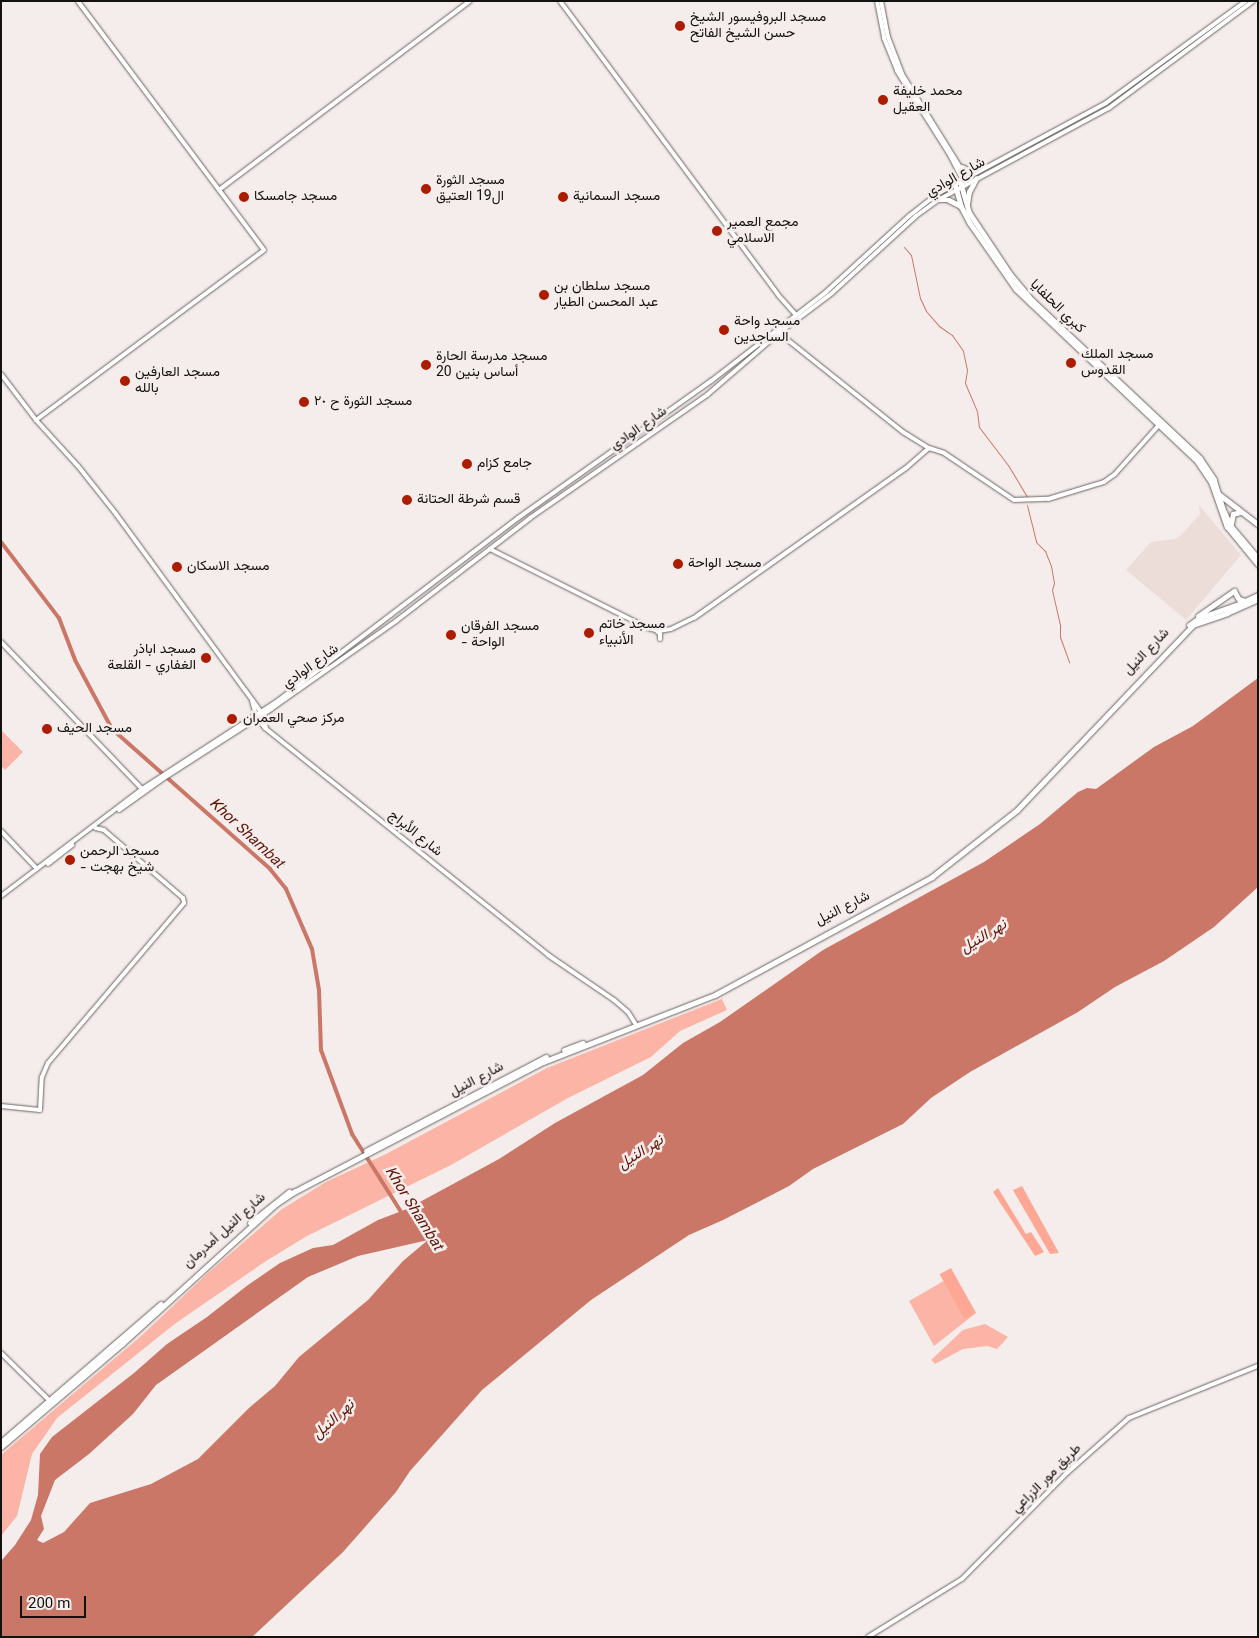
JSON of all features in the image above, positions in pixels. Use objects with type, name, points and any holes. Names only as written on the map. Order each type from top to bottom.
[{"type":"main road","points":[[961,180],[964,205],[976,233],[1010,278],[1198,462],[1206,472],[1223,520],[1258,558]]},
{"type":"main road","points":[[964,205],[976,180]]},
{"type":"main road","points":[[938,200],[949,200],[964,205]]},
{"type":"main road","name":"كبري الحلفايا","points":[[1016,285],[1200,458],[1210,471],[1231,528]]},
{"type":"main road","points":[[1219,494],[1258,524]]},
{"type":"main road","points":[[1243,512],[1233,514],[1231,528],[1258,564]]},
{"type":"main road","points":[[1190,625],[1195,618],[1217,605],[1235,591],[1239,600],[1249,600]]},
{"type":"main road","name":"شارع النيل","points":[[881,903],[931,875],[1012,811],[1190,625],[1199,618],[1258,595]]},
{"type":"main road","name":"شارع النيل","points":[[358,1157],[540,1060],[714,992],[937,874],[1017,810],[1193,625],[1258,599]]},
{"type":"main road","name":"شارع النيل أمدرمان","points":[[51,1402],[118,1346],[274,1202],[295,1188],[358,1157]]},
{"type":"main road","points":[[1,1445],[51,1402]]},
{"type":"street","points":[[36,420],[264,250],[78,1]]},
{"type":"street","points":[[219,190],[470,1]]},
{"type":"street","points":[[560,1],[779,296],[796,315]]},
{"type":"street","points":[[877,1],[886,37],[905,86],[963,186]]},
{"type":"street","points":[[882,1],[886,37],[908,85],[960,166],[961,180]]},
{"type":"street","name":"شارع الوادي","points":[[1,896],[160,779],[257,716],[532,507],[712,381],[826,292],[916,216],[938,200],[976,180],[1116,98],[1246,1]]},
{"type":"street","name":"شارع الوادي","points":[[1046,139],[1109,108],[1252,1]]},
{"type":"street","name":"شارع الوادي","points":[[261,713],[447,582],[530,518],[724,382],[779,333],[832,293],[917,209],[961,180],[1038,144]]},
{"type":"street","points":[[960,166],[976,173]]},
{"type":"street","points":[[779,333],[882,416],[929,448],[944,453],[1011,498],[1042,500],[1108,480],[1159,425]]},
{"type":"street","points":[[1,374],[36,420],[78,466],[116,514],[261,713],[268,730]]},
{"type":"street","points":[[638,434],[638,438],[643,440]]},
{"type":"street","points":[[632,438],[636,445]]},
{"type":"street","points":[[656,630],[675,628],[694,618],[906,468],[929,448]]},
{"type":"street","points":[[532,507],[538,513]]},
{"type":"street","points":[[527,511],[531,513],[530,518]]},
{"type":"street","points":[[490,549],[656,630],[660,634],[660,639]]},
{"type":"street","points":[[450,569],[450,574],[455,576]]},
{"type":"street","points":[[443,574],[447,582]]},
{"type":"street","points":[[1,642],[142,789]]},
{"type":"street","points":[[252,701],[257,716]]},
{"type":"street","name":"شارع الأبراج","points":[[257,716],[268,730],[548,955],[614,1000],[628,1012],[635,1024]]},
{"type":"street","name":"شارع الوادي","points":[[36,871],[142,789],[160,779]]},
{"type":"street","points":[[102,822],[104,830]]},
{"type":"street","points":[[1,1106],[40,1110],[42,1077],[48,1063],[184,904],[183,898],[104,830],[95,828]]},
{"type":"street","points":[[1,831],[30,861],[36,871]]},
{"type":"street","points":[[1,1353],[51,1402]]},
{"type":"street","name":"طريق مور الزراعي","points":[[868,1637],[962,1579],[1064,1476],[1129,1418],[1258,1366]]},
{"type":"shaded area","points":[[1199,505],[1241,555],[1186,620],[1126,570],[1151,542],[1175,539],[1181,535],[1200,514]]},
{"type":"shaded area","points":[[1,730],[23,752],[5,770],[1,766]]},
{"type":"shaded area","points":[[722,999],[727,1010],[680,1031],[651,1057],[568,1098],[451,1165],[307,1236],[266,1261],[176,1323],[57,1418],[32,1454],[17,1516],[1,1536],[1,1455],[140,1337],[208,1273],[282,1209],[326,1182],[386,1154],[547,1068]]},
{"type":"shaded area","points":[[1022,1186],[1059,1253],[1050,1254],[1013,1190]]},
{"type":"shaded area","points":[[998,1188],[1026,1234],[1031,1232],[1044,1252],[1035,1256],[993,1192]]},
{"type":"shaded area","points":[[951,1268],[976,1313],[964,1319],[940,1274]]},
{"type":"shaded area","points":[[954,1275],[976,1313],[934,1346],[909,1301]]},
{"type":"shaded area","points":[[985,1324],[1008,1337],[997,1349],[987,1346],[963,1349],[935,1364],[931,1360],[963,1330]]},
{"type":"water","name":"نهر النيل","points":[[1258,678],[1258,887],[1214,927],[1164,961],[1115,987],[1078,1012],[970,1072],[931,1098],[903,1124],[813,1169],[789,1186],[689,1235],[591,1300],[482,1390],[410,1471],[396,1492],[343,1552],[252,1637],[1,1637],[1,1561],[15,1545],[31,1520],[38,1495],[40,1454],[52,1437],[134,1373],[167,1344],[280,1263],[313,1248],[333,1245],[378,1220],[407,1209],[499,1159],[555,1123],[643,1075],[683,1043],[720,1022],[823,950],[984,862],[1040,824],[1078,792],[1087,788],[1096,789],[1154,747],[1193,726]],"holes":[[[428,1240],[403,1261],[368,1300],[299,1357],[275,1386],[249,1408],[198,1459],[151,1484],[90,1503],[64,1532],[43,1543],[37,1540],[44,1529],[41,1516],[55,1480],[89,1454],[133,1414],[156,1385],[308,1277],[358,1256]]]},
{"type":"waterway","points":[[904,247],[911,255],[920,298],[926,311],[939,326],[952,335],[963,351],[967,370],[965,383],[977,411],[979,427],[1008,465],[1027,497]]},
{"type":"waterway","points":[[1027,505],[1036,542],[1045,551],[1051,566],[1054,583],[1052,590],[1060,626],[1060,637],[1069,662]]},
{"type":"waterway","name":"Khor Shambat","points":[[1,542],[59,618],[75,660],[112,729],[270,869],[286,889],[312,949],[319,990],[321,1050],[352,1134],[403,1215]]},
{"type":"place","name":"مسجد البروفيسور الشيخ حسن الشيخ الفاتح","points":[[680,26]]},
{"type":"place","name":"محمد خليفة العقيل","points":[[883,100]]},
{"type":"place","name":"مسجد الثورة ال19 العتيق","points":[[426,189]]},
{"type":"place","name":"مسجد جامسكا","points":[[244,197]]},
{"type":"place","name":"مسجد السمانية","points":[[563,197]]},
{"type":"place","name":"مجمع العمير الاسلامي","points":[[717,231]]},
{"type":"place","name":"مسجد سلطان بن عبد المحسن الطيار","points":[[544,295]]},
{"type":"place","name":"مسجد واحة الساجدين","points":[[724,330]]},
{"type":"place","name":"مسجد الملك القدوس","points":[[1071,363]]},
{"type":"place","name":"مسجد مدرسة الحارة 20 أساس بنين","points":[[426,365]]},
{"type":"place","name":"مسجد العارفين بالله","points":[[125,381]]},
{"type":"place","name":"مسجد الثورة ح ٢٠","points":[[304,402]]},
{"type":"place","name":"جامع كزام","points":[[467,464]]},
{"type":"place","name":"قسم شرطة الحتانة","points":[[407,500]]},
{"type":"place","name":"مسجد الواحة","points":[[678,564]]},
{"type":"place","name":"مسجد الاسكان","points":[[177,567]]},
{"type":"place","name":"مسجد خاتم الأنبياء","points":[[589,633]]},
{"type":"place","name":"مسجد الفرقان - الواحة","points":[[451,635]]},
{"type":"place","name":"مسجد اباذر الغفاري - القلعة","points":[[206,658]]},
{"type":"place","name":"مركز صحي العمران","points":[[232,719]]},
{"type":"place","name":"مسجد الحيف","points":[[47,729]]},
{"type":"place","name":"مسجد الرحمن - شيخ بهجت","points":[[70,860]]}]
